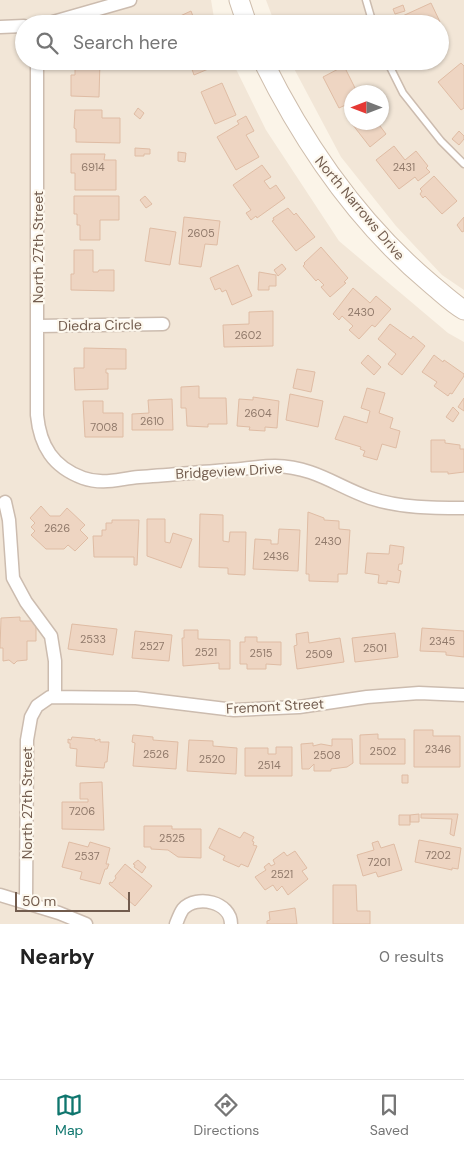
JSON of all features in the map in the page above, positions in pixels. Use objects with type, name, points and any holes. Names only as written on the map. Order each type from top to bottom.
[{"type":"main road","points":[[239,0],[244,15]]},
{"type":"main road","name":"North Narrows Drive","points":[[267,70],[285,106],[312,150],[340,189],[410,266],[464,310]]},
{"type":"street","points":[[78,15],[130,0]]},
{"type":"street","points":[[0,27],[15,26]]},
{"type":"street","name":"North 27th Street","points":[[37,70],[37,415],[39,433]]},
{"type":"street","name":"Diedra Circle","points":[[38,326],[163,324]]},
{"type":"street","name":"Bridgeview Drive","points":[[39,433],[51,456],[60,466],[79,476],[102,482],[275,466],[300,469],[321,475],[369,498],[385,502],[420,508],[464,508]]},
{"type":"street","points":[[5,502],[9,520],[13,578],[26,602],[52,636],[55,661],[55,697]]},
{"type":"street","name":"Fremont Street","points":[[37,706],[50,697],[136,698],[234,710],[299,707],[367,697],[418,693],[464,695]]},
{"type":"street","name":"North 27th Street","points":[[26,902],[27,740],[31,717],[37,706]]},
{"type":"street","points":[[0,895],[26,902],[86,924]]},
{"type":"street","points":[[176,924],[183,910],[191,903],[211,902],[225,909],[231,924]]},
{"type":"lane","points":[[366,0],[370,15]]},
{"type":"lane","points":[[392,70],[403,93],[441,141],[464,164]]},
{"type":"shaded area","points":[[0,0],[211,0],[214,15],[15,15],[15,70],[236,70],[266,130],[339,241],[448,333],[464,342],[464,924],[0,924]]},
{"type":"shaded area","points":[[266,0],[464,0],[464,290],[442,275],[396,226],[341,157],[295,70],[449,70],[449,15],[272,15]]},
{"type":"building","points":[[431,3],[437,15],[405,15]]},
{"type":"building","points":[[403,5],[405,11],[395,14],[393,9]]},
{"type":"building","points":[[191,11],[193,15],[182,15]]},
{"type":"building","points":[[461,63],[464,66],[464,108],[461,110],[438,82]]},
{"type":"building","points":[[75,70],[100,70],[99,97],[71,96],[71,75],[75,75]]},
{"type":"building","points":[[192,70],[206,70],[194,75]]},
{"type":"building","points":[[336,70],[346,70],[354,85],[344,85],[344,106],[339,108],[323,77]]},
{"type":"building","points":[[222,83],[236,115],[215,124],[201,92]]},
{"type":"building","points":[[138,108],[144,113],[140,119],[134,114]]},
{"type":"building","points":[[75,110],[102,110],[102,118],[120,118],[120,143],[76,142],[76,129],[74,128]]},
{"type":"building","points":[[246,116],[254,131],[246,135],[259,157],[236,170],[217,137],[239,124],[237,121]]},
{"type":"building","points":[[357,130],[383,130],[386,134],[370,147]]},
{"type":"building","points":[[459,131],[464,136],[464,139],[459,145],[452,139]]},
{"type":"building","points":[[394,146],[405,160],[416,151],[428,166],[426,168],[430,172],[418,181],[415,177],[399,189],[376,160]]},
{"type":"building","points":[[135,148],[150,149],[150,154],[135,156]]},
{"type":"building","points":[[178,152],[186,153],[185,162],[178,161]]},
{"type":"building","points":[[71,154],[105,154],[104,160],[116,160],[116,190],[75,190],[75,173],[71,173]]},
{"type":"building","points":[[262,165],[271,177],[264,181],[270,189],[276,185],[285,198],[257,218],[256,216],[251,220],[246,213],[251,210],[233,185]]},
{"type":"building","points":[[434,176],[457,201],[442,214],[425,196],[423,198],[420,194],[422,191],[420,189]]},
{"type":"building","points":[[74,196],[119,196],[119,220],[100,220],[100,240],[80,240],[80,225],[77,225],[77,214],[74,214]]},
{"type":"building","points":[[145,196],[152,204],[146,208],[140,200]]},
{"type":"building","points":[[288,208],[294,215],[296,213],[315,237],[296,251],[272,221],[274,220],[273,218]]},
{"type":"building","points":[[184,217],[220,221],[217,245],[205,244],[201,267],[179,264]]},
{"type":"building","points":[[464,217],[464,231],[462,232],[457,225]]},
{"type":"building","points":[[150,228],[176,232],[170,265],[145,261]]},
{"type":"building","points":[[321,247],[348,278],[344,282],[346,283],[330,297],[321,287],[324,285],[318,279],[316,281],[303,266]]},
{"type":"building","points":[[74,250],[93,250],[93,272],[114,270],[114,291],[71,290],[71,274],[74,274]]},
{"type":"building","points":[[282,264],[286,269],[278,276],[274,270]]},
{"type":"building","points":[[238,265],[252,296],[232,305],[226,290],[222,292],[220,288],[215,290],[210,278]]},
{"type":"building","points":[[259,272],[276,275],[276,286],[269,286],[269,290],[258,290]]},
{"type":"building","points":[[353,288],[370,303],[376,296],[391,309],[375,327],[372,325],[359,339],[349,330],[353,326],[342,316],[339,320],[333,314]]},
{"type":"building","points":[[273,311],[273,346],[224,347],[223,325],[249,324],[249,312]]},
{"type":"building","points":[[390,324],[411,339],[413,336],[425,346],[402,375],[388,364],[396,354],[378,339]]},
{"type":"building","points":[[84,348],[126,349],[126,369],[106,369],[106,373],[108,373],[108,389],[75,390],[74,368],[84,368]]},
{"type":"building","points":[[368,355],[381,367],[374,375],[361,363]]},
{"type":"building","points":[[434,355],[464,374],[452,394],[450,393],[448,396],[434,386],[437,382],[422,372]]},
{"type":"building","points":[[297,369],[315,372],[311,392],[293,388]]},
{"type":"building","points":[[199,386],[199,398],[226,398],[227,424],[208,424],[208,427],[187,426],[186,408],[181,408],[181,387]]},
{"type":"building","points":[[367,388],[385,393],[379,413],[393,418],[390,428],[400,431],[396,448],[382,444],[377,460],[363,456],[365,451],[360,449],[361,447],[335,439],[344,416],[367,423],[370,411],[361,408]]},
{"type":"building","points":[[290,394],[323,401],[318,427],[286,420]]},
{"type":"building","points":[[253,397],[279,401],[277,428],[265,427],[265,431],[249,430],[250,427],[237,426],[239,399],[253,400]]},
{"type":"building","points":[[464,398],[464,411],[458,407]]},
{"type":"building","points":[[172,399],[173,430],[132,430],[132,414],[149,413],[148,400]]},
{"type":"building","points":[[83,401],[103,401],[103,413],[123,413],[123,437],[85,437]]},
{"type":"building","points":[[453,407],[459,413],[453,422],[446,417]]},
{"type":"building","points":[[431,440],[445,440],[445,443],[460,445],[460,449],[464,449],[464,472],[448,474],[448,472],[431,472]]},
{"type":"building","points":[[41,506],[50,516],[60,516],[67,508],[85,525],[80,530],[88,538],[75,551],[68,545],[64,549],[46,549],[31,535],[35,531],[31,527],[35,523],[30,518]]},
{"type":"building","points":[[308,512],[324,518],[324,520],[339,521],[339,529],[350,530],[347,574],[338,574],[338,582],[309,581],[309,574],[306,574]]},
{"type":"building","points":[[200,514],[223,515],[223,541],[229,542],[230,532],[246,532],[245,575],[228,574],[228,568],[199,567]]},
{"type":"building","points":[[147,519],[165,519],[165,542],[170,543],[173,533],[192,539],[181,568],[147,556]]},
{"type":"building","points":[[112,520],[139,520],[137,565],[134,565],[134,557],[94,557],[93,536],[102,536],[102,530],[106,530],[106,523],[112,523]]},
{"type":"building","points":[[279,529],[300,530],[298,571],[253,569],[255,539],[271,540],[271,544],[278,544]]},
{"type":"building","points":[[390,545],[404,547],[402,564],[399,564],[398,570],[401,571],[399,583],[387,581],[387,584],[378,583],[379,575],[365,573],[367,553],[389,554]]},
{"type":"building","points":[[20,617],[20,621],[36,621],[36,641],[27,641],[27,660],[17,661],[14,664],[9,660],[3,661],[3,648],[0,648],[1,618]]},
{"type":"building","points":[[72,624],[117,629],[113,655],[68,649]]},
{"type":"building","points":[[422,628],[464,631],[464,657],[446,655],[446,652],[420,651]]},
{"type":"building","points":[[184,630],[198,630],[198,639],[230,640],[230,669],[219,669],[219,663],[183,666],[182,638],[184,638]]},
{"type":"building","points":[[135,631],[172,635],[169,661],[132,658]]},
{"type":"building","points":[[308,632],[309,643],[340,638],[344,662],[297,669],[294,646],[297,645],[296,634]]},
{"type":"building","points":[[395,633],[398,657],[355,662],[352,638]]},
{"type":"building","points":[[245,637],[257,637],[257,642],[281,642],[281,665],[266,664],[266,669],[247,669],[247,664],[240,664],[240,642],[245,642]]},
{"type":"building","points":[[414,730],[433,730],[433,736],[460,736],[460,767],[414,767]]},
{"type":"building","points":[[378,734],[378,739],[405,739],[405,764],[360,764],[360,735]]},
{"type":"building","points":[[133,735],[153,737],[153,740],[178,742],[176,769],[133,766],[135,743],[132,742]]},
{"type":"building","points":[[72,737],[95,739],[95,741],[100,739],[100,742],[109,742],[107,762],[105,762],[104,768],[76,766],[77,749],[70,748],[70,743],[68,743],[68,739],[71,740]]},
{"type":"building","points":[[332,739],[352,739],[353,763],[347,767],[331,769],[331,771],[314,771],[314,764],[309,769],[302,769],[301,744],[313,743],[313,746],[321,744],[332,746]]},
{"type":"building","points":[[189,740],[213,741],[213,746],[237,748],[236,774],[187,771]]},
{"type":"building","points":[[276,747],[292,747],[292,776],[245,776],[245,748],[268,748],[268,754],[276,754]]},
{"type":"building","points":[[402,775],[408,775],[408,783],[402,783]]},
{"type":"building","points":[[102,782],[104,830],[62,829],[62,802],[88,802],[88,799],[80,799],[80,783]]},
{"type":"building","points":[[419,814],[419,822],[410,822],[410,815]]},
{"type":"building","points":[[421,814],[458,814],[454,836],[450,834],[452,819],[421,818]]},
{"type":"building","points":[[399,815],[410,815],[410,825],[399,825]]},
{"type":"building","points":[[144,826],[172,826],[172,829],[201,829],[201,858],[178,857],[168,850],[144,847]]},
{"type":"building","points":[[219,828],[240,838],[244,832],[254,837],[253,845],[257,846],[248,867],[241,864],[239,867],[223,860],[225,856],[209,848]]},
{"type":"building","points":[[419,840],[461,848],[458,869],[452,868],[452,870],[415,862]]},
{"type":"building","points":[[378,841],[381,848],[394,844],[402,870],[378,877],[376,872],[363,876],[357,855],[374,850],[372,843]]},
{"type":"building","points":[[69,842],[88,847],[90,842],[110,848],[106,864],[109,864],[107,869],[105,869],[100,884],[80,879],[82,872],[62,867]]},
{"type":"building","points":[[295,851],[307,868],[302,871],[308,879],[288,895],[282,886],[277,891],[273,885],[265,890],[255,877],[266,870],[264,867],[269,863],[271,866],[275,864],[273,860],[284,852],[287,856]]},
{"type":"building","points":[[138,860],[146,867],[142,873],[133,864]]},
{"type":"building","points":[[125,864],[152,886],[135,906],[109,884],[116,878],[115,876]]},
{"type":"building","points":[[333,885],[356,885],[357,911],[370,911],[370,924],[333,924]]},
{"type":"building","points":[[295,908],[297,924],[267,924],[267,921],[270,920],[269,912]]}]
